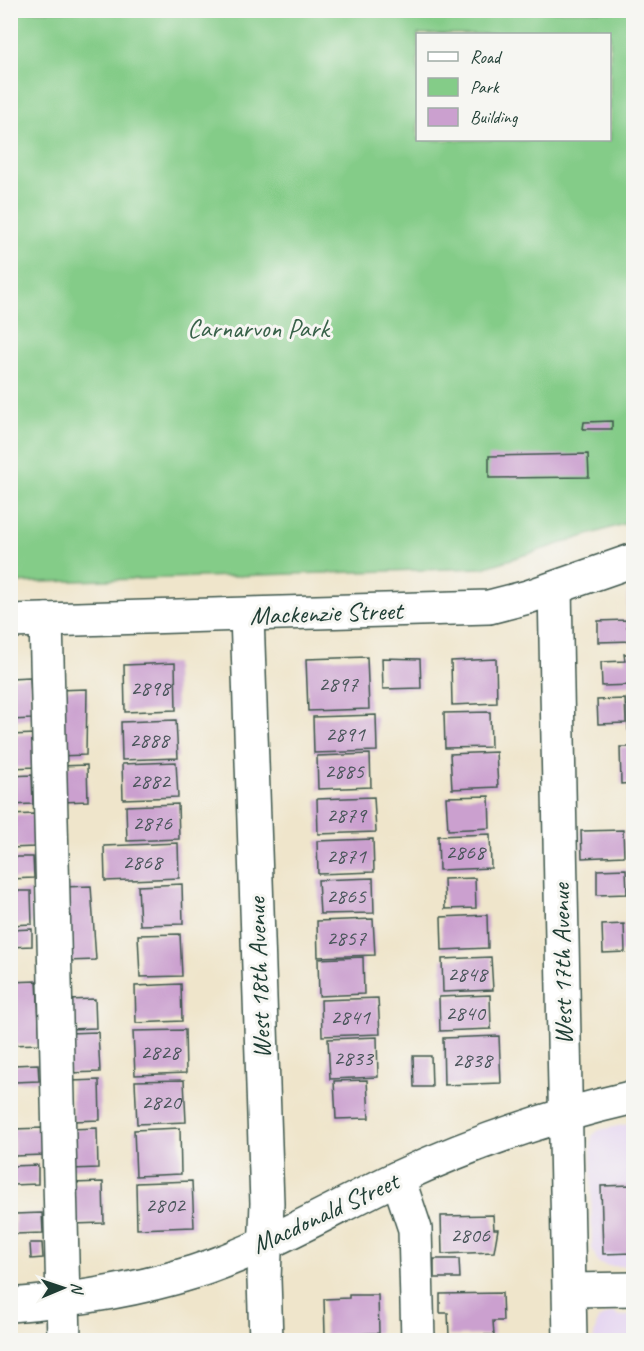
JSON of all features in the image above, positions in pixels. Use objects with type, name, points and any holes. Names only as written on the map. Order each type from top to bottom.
[{"type":"street","name":"Mackenzie Street","points":[[10,621],[489,607],[555,588],[633,560]]},
{"type":"street","name":"West 17th Avenue","points":[[555,588],[570,1341]]},
{"type":"street","name":"West 18th Avenue","points":[[247,615],[267,1203],[266,1341]]},
{"type":"street","points":[[46,620],[64,1341]]},
{"type":"street","name":"Macdonald Street","points":[[10,1305],[63,1301],[133,1288],[195,1271],[265,1243],[398,1178],[484,1140],[566,1113],[633,1097]]},
{"type":"street","points":[[398,1178],[416,1229],[418,1341]]},
{"type":"street","points":[[570,1290],[633,1289]]},
{"type":"shaded area","points":[[633,1123],[633,1266],[607,1266],[598,1263],[592,1248],[592,1136],[599,1130]]},
{"type":"shaded area","points":[[613,1312],[620,1316],[633,1316],[633,1340],[593,1340],[598,1319]]},
{"type":"green space","name":"Carnarvon Park","points":[[10,11],[633,11],[633,521],[483,568],[11,583]]},
{"type":"building","points":[[612,421],[612,429],[583,429],[584,422]]},
{"type":"building","points":[[588,454],[589,477],[489,478],[489,456]]},
{"type":"building","points":[[627,593],[633,593],[633,641],[598,642],[598,621],[626,620],[627,628]]},
{"type":"building","points":[[624,654],[633,654],[633,685],[602,686],[601,662],[625,661]]},
{"type":"building","points":[[367,657],[369,709],[308,711],[306,659]]},
{"type":"building","points":[[382,658],[420,659],[421,688],[383,689]]},
{"type":"building","points":[[496,659],[497,703],[452,705],[451,661]]},
{"type":"building","points":[[175,663],[176,710],[125,712],[124,665]]},
{"type":"building","points":[[30,677],[32,719],[10,720],[10,678]]},
{"type":"building","points":[[87,689],[86,755],[58,756],[56,690]]},
{"type":"building","points":[[627,698],[633,698],[633,730],[628,730]]},
{"type":"building","points":[[625,699],[626,723],[598,724],[597,700]]},
{"type":"building","points":[[490,712],[491,747],[445,748],[444,713]]},
{"type":"building","points":[[376,715],[377,751],[314,753],[313,717]]},
{"type":"building","points":[[176,720],[178,758],[122,760],[121,722]]},
{"type":"building","points":[[36,734],[37,767],[10,768],[10,735]]},
{"type":"building","points":[[620,747],[633,747],[633,783],[621,784]]},
{"type":"building","points":[[496,752],[498,787],[452,789],[450,754]]},
{"type":"building","points":[[370,754],[371,787],[318,789],[317,756]]},
{"type":"building","points":[[176,762],[178,797],[123,799],[122,764]]},
{"type":"building","points":[[87,765],[88,801],[62,802],[61,766]]},
{"type":"building","points":[[32,775],[33,804],[10,805],[10,776]]},
{"type":"building","points":[[489,796],[490,828],[448,830],[446,797]]},
{"type":"building","points":[[374,797],[376,832],[318,834],[317,799]]},
{"type":"building","points":[[178,804],[179,839],[127,841],[126,806]]},
{"type":"building","points":[[34,814],[35,847],[10,848],[10,815]]},
{"type":"building","points":[[623,830],[624,856],[582,858],[581,831]]},
{"type":"building","points":[[490,834],[491,868],[439,870],[438,836]]},
{"type":"building","points":[[373,839],[374,872],[318,874],[317,841]]},
{"type":"building","points":[[178,843],[179,878],[105,881],[104,846]]},
{"type":"building","points":[[10,857],[33,857],[34,878],[10,879]]},
{"type":"building","points":[[626,869],[627,894],[597,895],[597,870]]},
{"type":"building","points":[[373,878],[374,913],[320,914],[318,880]]},
{"type":"building","points":[[475,878],[476,908],[445,909],[444,879]]},
{"type":"building","points":[[182,884],[183,924],[140,925],[138,886]]},
{"type":"building","points":[[91,886],[96,960],[66,961],[64,887]]},
{"type":"building","points":[[10,891],[31,891],[32,924],[10,925]]},
{"type":"building","points":[[487,915],[488,948],[442,950],[441,917]]},
{"type":"building","points":[[373,919],[375,955],[318,957],[317,921]]},
{"type":"building","points":[[624,924],[625,952],[603,953],[602,925]]},
{"type":"building","points":[[32,929],[32,946],[10,947],[10,930]]},
{"type":"building","points":[[180,934],[182,976],[140,977],[138,935]]},
{"type":"building","points":[[363,957],[364,994],[319,996],[318,959]]},
{"type":"building","points":[[491,957],[493,990],[443,992],[442,959]]},
{"type":"building","points":[[630,957],[633,957],[633,1014],[632,1014]]},
{"type":"building","points":[[37,981],[40,1044],[10,1045],[10,982]]},
{"type":"building","points":[[181,984],[182,1021],[136,1023],[135,986]]},
{"type":"building","points":[[490,995],[491,1029],[440,1031],[439,997]]},
{"type":"building","points":[[378,998],[380,1034],[322,1036],[321,1000]]},
{"type":"building","points":[[95,999],[96,1028],[69,1029],[68,1000]]},
{"type":"building","points":[[185,1030],[186,1073],[135,1075],[133,1031]]},
{"type":"building","points":[[98,1032],[100,1072],[68,1073],[67,1033]]},
{"type":"building","points":[[499,1036],[501,1083],[444,1085],[443,1038]]},
{"type":"building","points":[[377,1037],[378,1077],[330,1079],[328,1039]]},
{"type":"building","points":[[413,1056],[431,1056],[432,1087],[414,1087]]},
{"type":"building","points":[[38,1064],[39,1081],[14,1082],[13,1065]]},
{"type":"building","points":[[99,1080],[100,1120],[73,1121],[71,1081]]},
{"type":"building","points":[[184,1080],[186,1122],[137,1124],[135,1081]]},
{"type":"building","points":[[367,1080],[369,1118],[336,1119],[334,1081]]},
{"type":"building","points":[[43,1128],[44,1155],[14,1156],[13,1129]]},
{"type":"building","points":[[97,1128],[98,1168],[71,1169],[70,1129]]},
{"type":"building","points":[[180,1128],[181,1174],[136,1176],[134,1130]]},
{"type":"building","points":[[38,1165],[38,1184],[12,1185],[11,1166]]},
{"type":"building","points":[[192,1181],[194,1227],[137,1229],[136,1183]]},
{"type":"building","points":[[103,1182],[104,1223],[73,1224],[72,1183]]},
{"type":"building","points":[[633,1185],[633,1253],[603,1254],[601,1186]]},
{"type":"building","points":[[42,1213],[43,1233],[15,1234],[15,1214]]},
{"type":"building","points":[[493,1215],[494,1229],[498,1229],[494,1252],[442,1254],[441,1216]]},
{"type":"building","points":[[30,1243],[42,1243],[43,1258],[31,1259]]},
{"type":"building","points":[[434,1259],[459,1259],[460,1278],[434,1278]]},
{"type":"building","points":[[502,1293],[503,1321],[493,1321],[494,1335],[449,1336],[448,1313],[440,1313],[440,1294]]},
{"type":"building","points":[[349,1295],[378,1295],[379,1333],[325,1335],[324,1299],[349,1298]]}]
